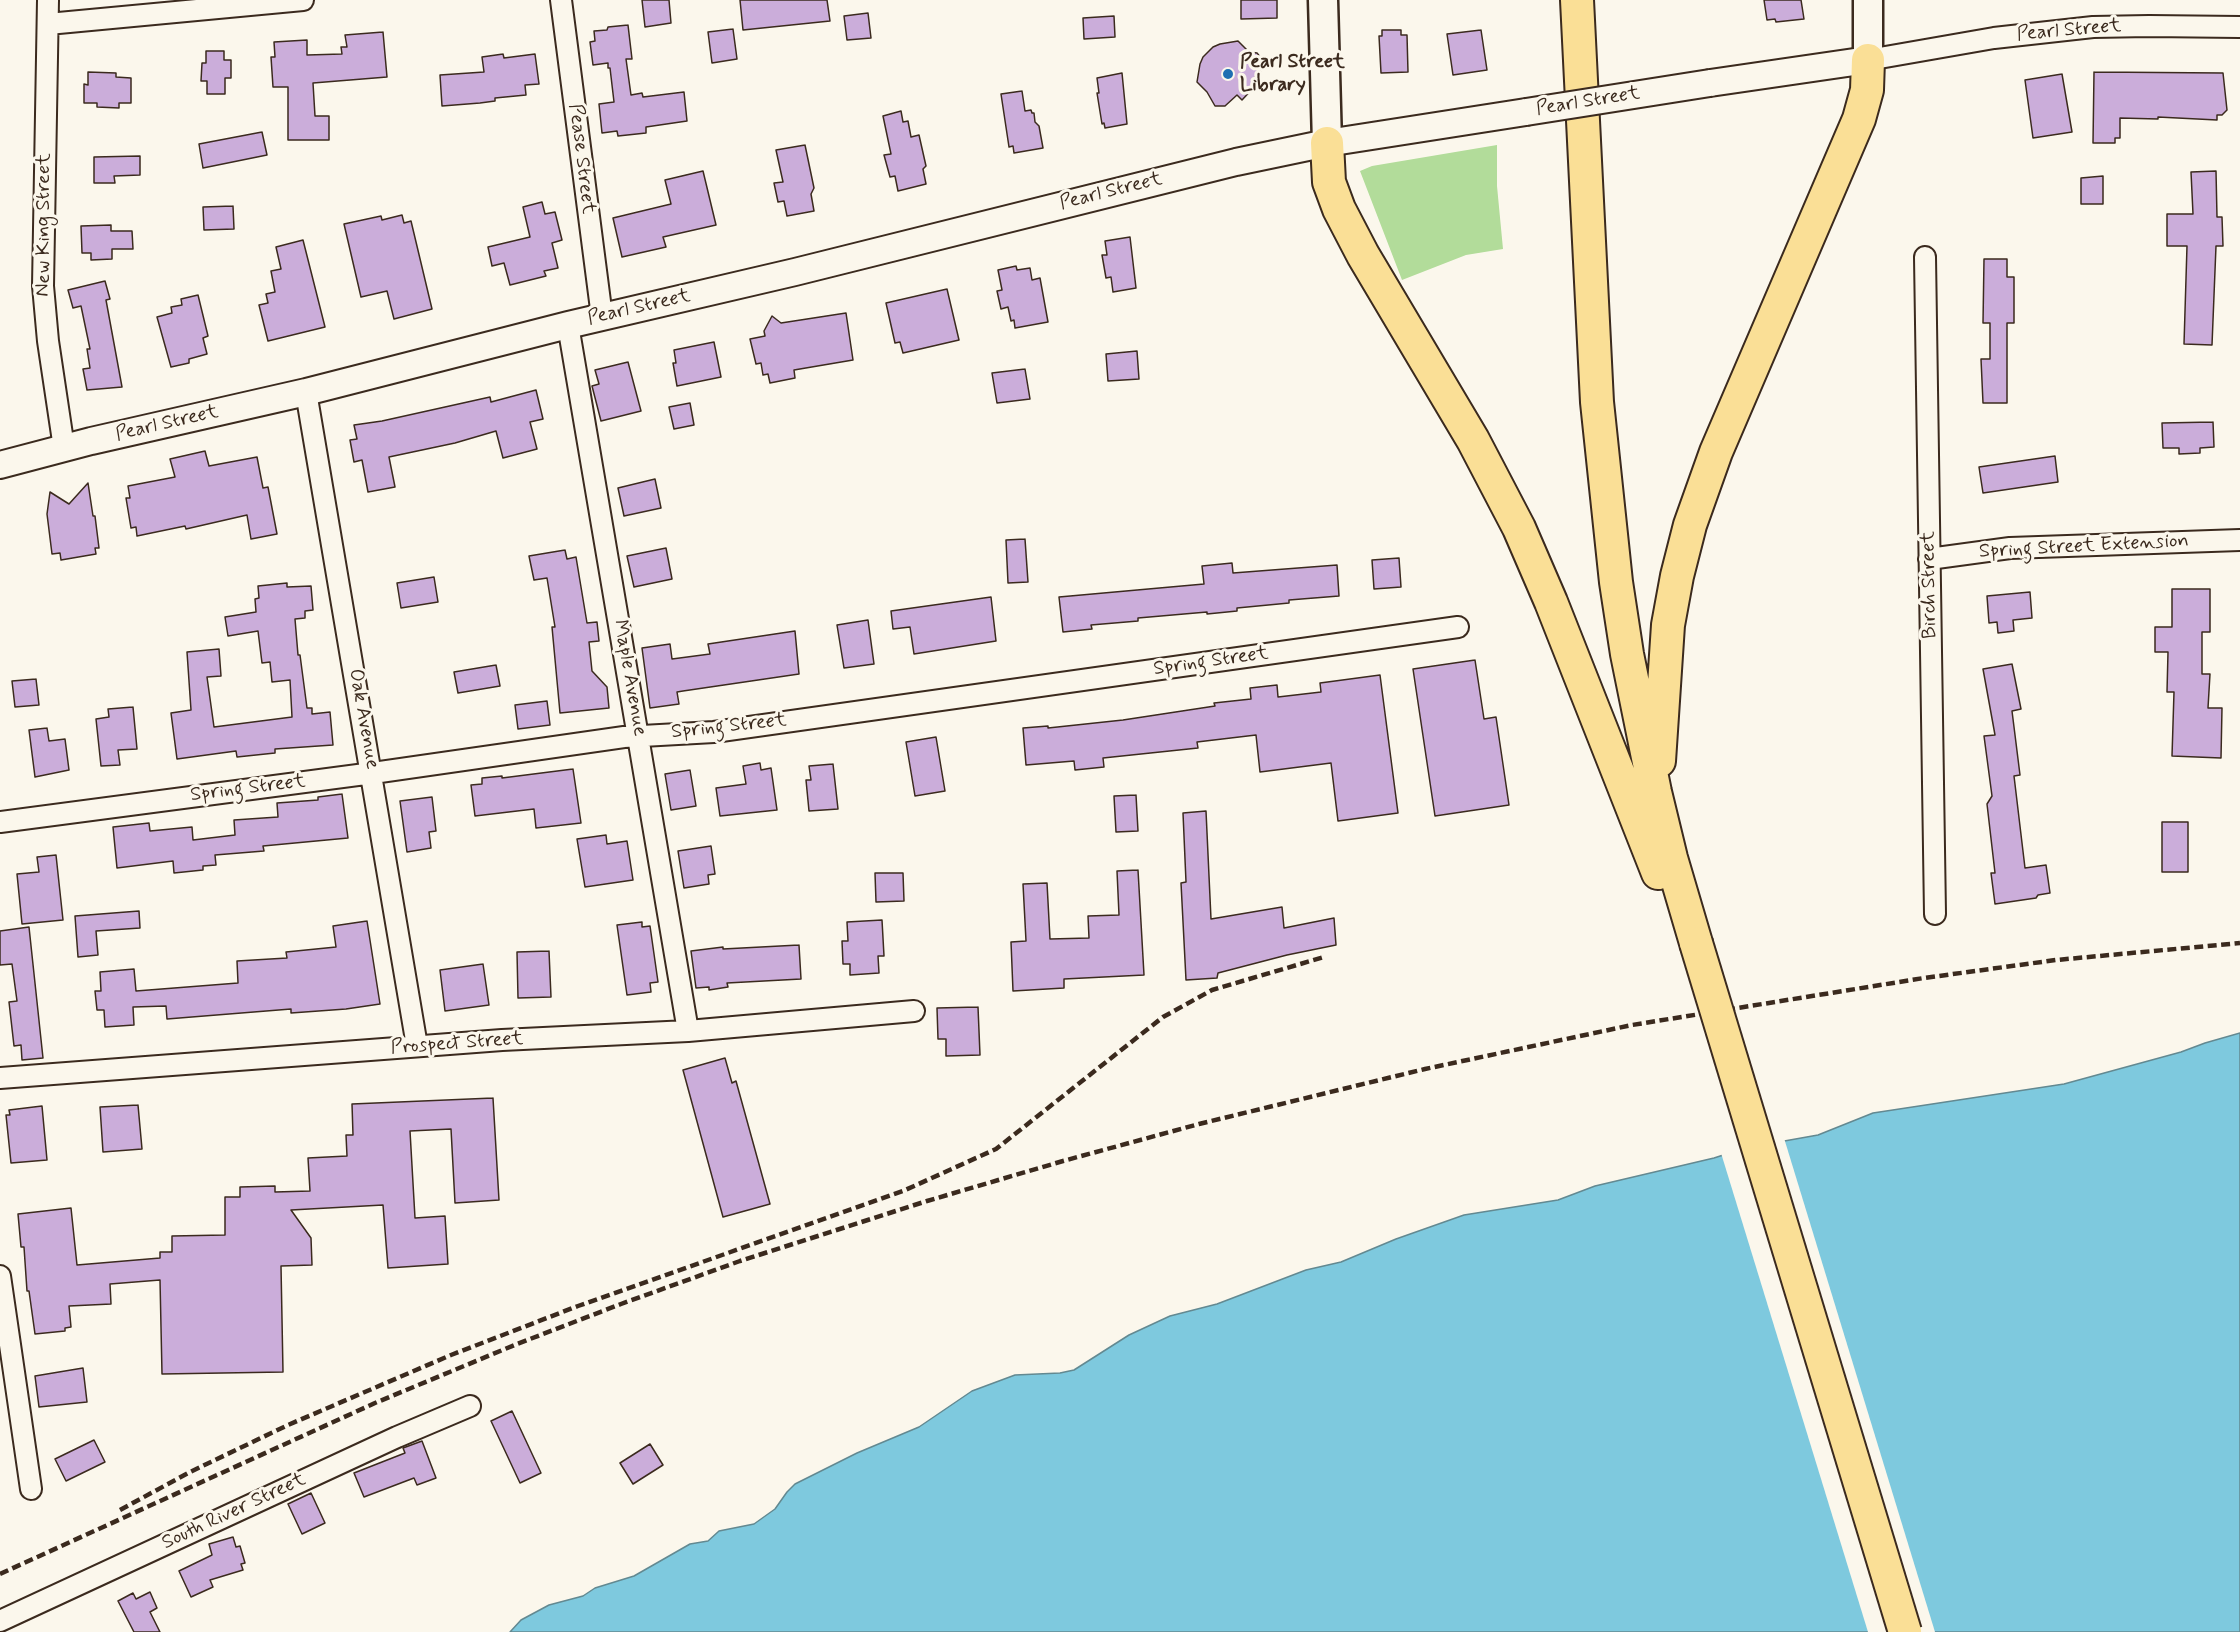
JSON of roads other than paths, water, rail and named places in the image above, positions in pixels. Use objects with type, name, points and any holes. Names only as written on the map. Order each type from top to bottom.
[{"type":"main road","points":[[1323,0],[1329,182],[1339,209],[1363,255],[1502,493],[1543,584],[1657,870],[1693,933]]},
{"type":"main road","points":[[1577,0],[1598,402],[1607,512],[1627,654],[1655,792],[1693,933],[1905,1632]]},
{"type":"main road","points":[[1655,792],[1668,625],[1690,525],[1716,452],[1859,119],[1866,90],[1868,0]]},
{"type":"street","name":"New King Street","points":[[48,0],[43,286],[48,341],[64,448]]},
{"type":"street","points":[[48,24],[303,0]]},
{"type":"street","name":"Pease Street","points":[[561,0],[602,317]]},
{"type":"street","name":"Pearl Street","points":[[0,465],[306,392],[568,325],[795,272],[1143,184],[1327,143],[1994,39],[2092,27],[2240,27]]},
{"type":"street","name":"Birch Street","points":[[1925,257],[1935,914]]},
{"type":"street","name":"Maple Avenue","points":[[568,325],[688,1030]]},
{"type":"street","name":"Oak Avenue","points":[[306,392],[373,773],[417,1046]]},
{"type":"street","name":"Spring Street Extension","points":[[1929,559],[2010,548],[2240,540]]},
{"type":"street","name":"Spring Street","points":[[0,822],[624,737],[714,732],[1458,627]]},
{"type":"street","name":"Prospect Street","points":[[0,1078],[417,1046],[688,1030],[914,1011]]},
{"type":"street","points":[[0,1276],[4,1324],[31,1489]]},
{"type":"street","name":"South River Street","points":[[0,1621],[406,1433],[470,1406]]},
{"type":"water","points":[[2240,1033],[2240,1632],[510,1632],[521,1620],[549,1605],[583,1596],[595,1588],[634,1576],[690,1544],[708,1541],[719,1531],[754,1524],[775,1509],[795,1484],[857,1453],[919,1427],[972,1391],[1015,1375],[1060,1373],[1074,1370],[1129,1335],[1170,1316],[1217,1304],[1306,1270],[1341,1262],[1396,1239],[1464,1215],[1558,1200],[1595,1186],[1714,1158],[1745,1148],[1818,1135],[1873,1113],[2064,1084],[2181,1052]]},
{"type":"railway","points":[[0,1574],[375,1403],[517,1344],[740,1261],[927,1201],[1063,1161],[1199,1124],[1425,1069],[1632,1025],[1924,978],[2056,960],[2240,943]]},
{"type":"railway","points":[[120,1510],[190,1472],[288,1425],[451,1355],[578,1306],[903,1191],[996,1149],[1163,1017],[1212,990],[1324,957]]},
{"type":"place","name":"Pearl Street Library","points":[[1228,74]]}]
